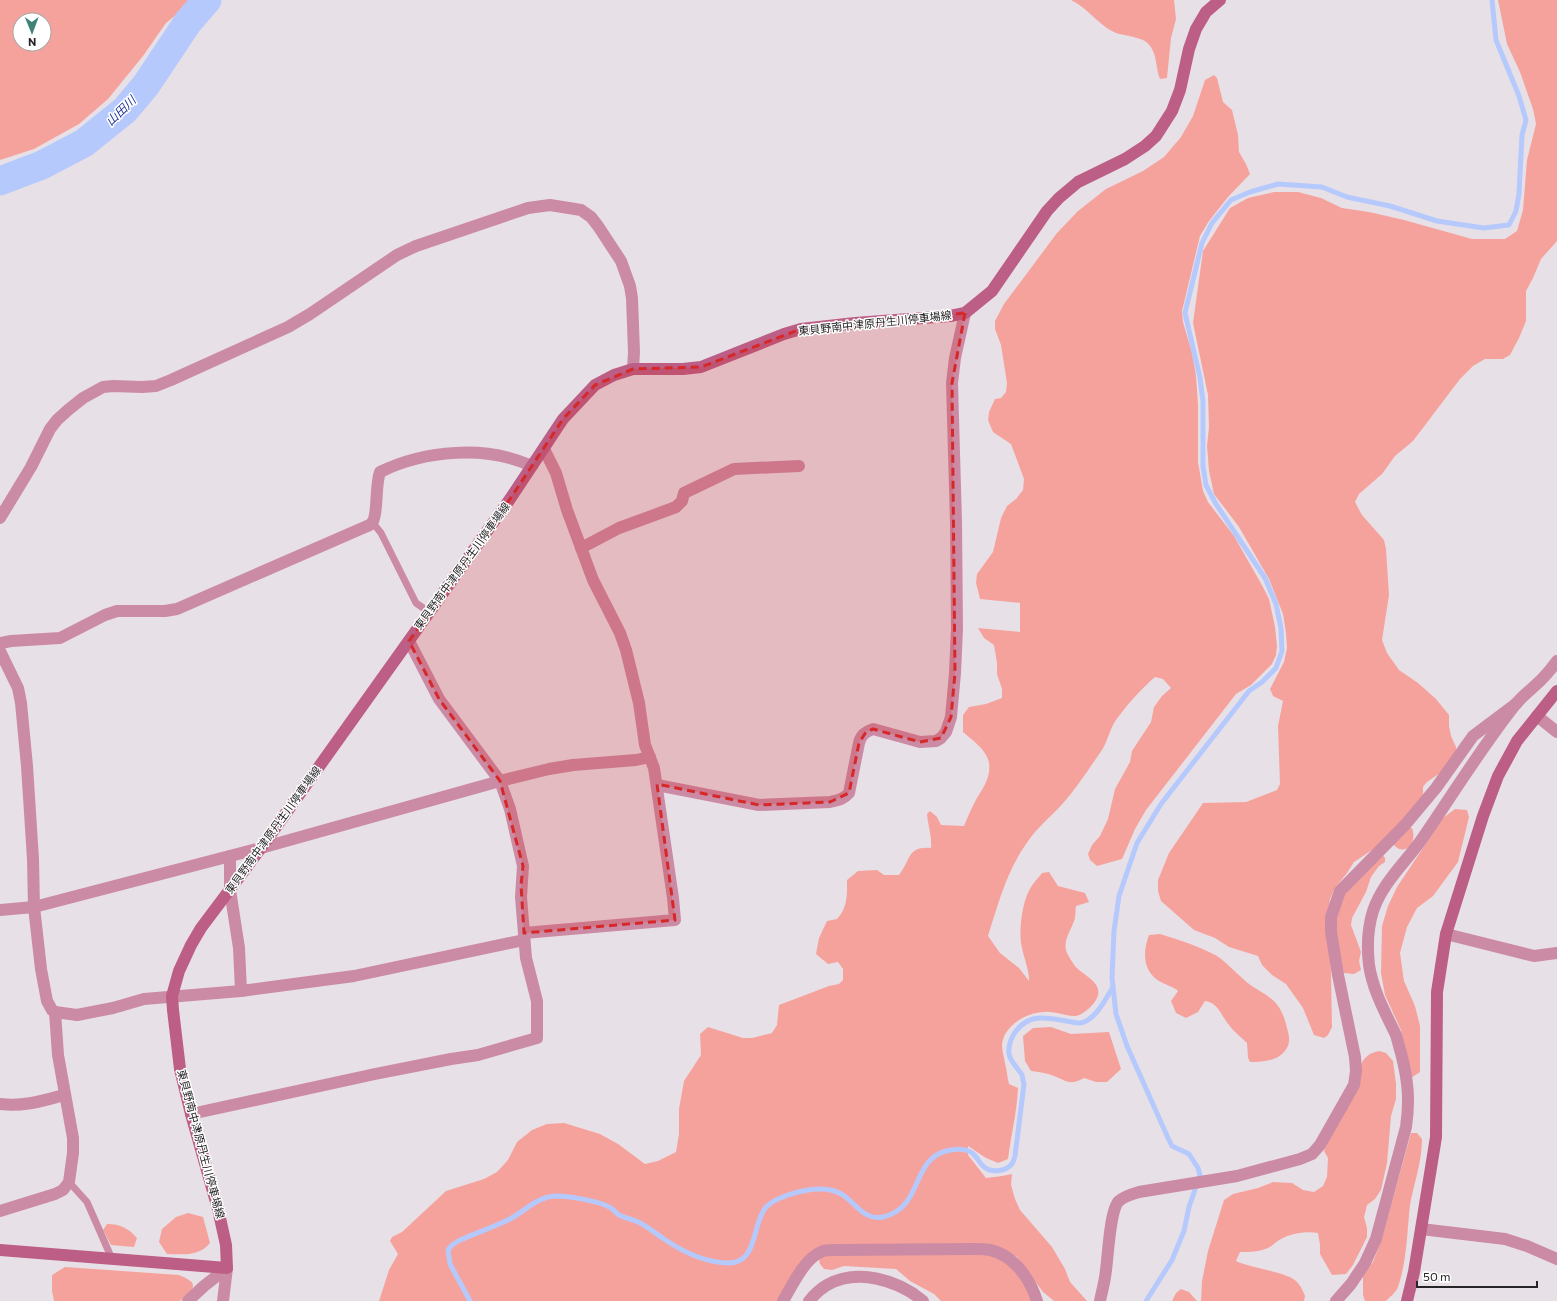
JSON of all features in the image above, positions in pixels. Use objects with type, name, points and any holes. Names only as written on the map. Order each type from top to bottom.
[{"type":"main road","name":"東貝野南中津原丹生川停車場線","points":[[227,1268],[226,1245],[218,1209],[180,1069],[172,1010],[172,996],[179,971],[201,928],[261,848],[409,641],[544,449],[563,419],[595,385],[614,375],[633,369],[683,369],[701,367],[784,334],[802,329],[855,323],[950,316],[964,313],[992,291],[1047,211],[1059,198],[1078,182],[1125,159],[1145,146],[1156,136],[1172,111],[1180,90],[1189,49],[1196,29],[1206,12],[1220,0]]},
{"type":"main road","points":[[1407,1301],[1414,1272],[1436,1137],[1437,992],[1446,934],[1483,816],[1498,776],[1517,741],[1557,691]]},
{"type":"main road","points":[[0,1250],[227,1268]]},
{"type":"street","points":[[0,518],[57,420],[94,391],[103,387],[113,386],[156,386],[171,380],[288,327],[310,314],[397,255],[416,246],[528,208],[550,205],[581,210],[592,218],[621,261],[630,286],[633,318],[633,369]]},
{"type":"street","points":[[658,785],[759,805],[830,802],[840,799],[849,793],[859,743],[861,736],[866,732],[873,729],[920,742],[936,741],[946,732],[952,708],[956,629],[955,466],[952,383],[955,358],[964,313]]},
{"type":"street","points":[[0,651],[18,688],[21,703],[33,859],[34,907],[41,969],[47,1001],[52,1010],[55,1012],[76,1015],[113,1008],[144,999],[172,996],[195,996],[241,991],[379,972],[524,937],[675,920],[667,851],[658,799],[658,785],[654,768],[645,744],[639,703],[620,632],[593,580],[567,510],[556,473],[544,449]]},
{"type":"street","points":[[0,643],[60,638],[105,615],[117,611],[165,611],[177,609],[365,527],[373,522],[378,480],[380,472],[386,469],[426,456],[466,452],[508,458],[532,466]]},
{"type":"street","points":[[581,548],[619,528],[676,507],[682,501],[684,493],[734,469],[799,466]]},
{"type":"street","points":[[191,1114],[375,1074],[478,1055],[537,1038],[537,1001],[526,958],[524,937],[521,885],[523,866],[510,809],[500,781],[439,700],[409,641]]},
{"type":"street","points":[[1100,1301],[1106,1271],[1112,1218],[1119,1201],[1126,1196],[1139,1192],[1237,1176],[1300,1159],[1312,1154],[1320,1145],[1354,1085],[1356,1071],[1355,1057],[1338,975],[1331,932],[1330,916],[1340,891],[1405,825],[1436,788],[1473,736],[1516,703],[1542,679],[1557,662]]},
{"type":"street","points":[[1336,1301],[1351,1284],[1365,1263],[1376,1239],[1406,1127],[1408,1111],[1408,1084],[1396,1037],[1371,979],[1369,940],[1373,911],[1385,884],[1416,847],[1485,744],[1516,703]]},
{"type":"street","points":[[1537,716],[1557,732]]},
{"type":"street","points":[[0,910],[34,907],[261,848],[500,781],[549,769],[573,765],[636,760],[650,757]]},
{"type":"street","points":[[230,856],[230,890],[239,948],[241,991]]},
{"type":"street","points":[[1446,934],[1534,956],[1557,953]]},
{"type":"street","points":[[0,1211],[55,1194],[63,1190],[69,1182],[72,1172],[73,1138],[64,1095],[58,1055],[55,1012]]},
{"type":"street","points":[[0,1104],[12,1106],[29,1104],[64,1095]]},
{"type":"street","points":[[1421,1229],[1505,1239],[1527,1246],[1557,1259]]},
{"type":"street","points":[[783,1301],[804,1267],[811,1258],[821,1252],[833,1250],[974,1249],[990,1250],[1012,1260],[1025,1275],[1037,1301]]},
{"type":"street","points":[[188,1301],[227,1268]]},
{"type":"street","points":[[223,1301],[227,1268]]},
{"type":"street","points":[[809,1301],[828,1285],[855,1277],[872,1278],[888,1282],[904,1288],[923,1301]]},
{"type":"lane","points":[[373,522],[382,533],[416,603],[429,612]]},
{"type":"lane","points":[[69,1182],[87,1202],[112,1259]]},
{"type":"highlighted area","points":[[965,313],[952,383],[955,673],[951,717],[941,738],[920,742],[873,729],[866,732],[859,743],[849,793],[830,802],[759,805],[657,784],[675,920],[524,933],[521,885],[523,866],[500,781],[439,699],[409,641],[510,499],[563,419],[583,397],[595,385],[633,369],[701,367],[801,329]]},
{"type":"shaded area","points":[[0,0],[194,0],[166,23],[143,56],[108,99],[79,124],[34,149],[0,160]]},
{"type":"shaded area","points":[[1071,0],[1174,0],[1176,19],[1171,38],[1167,78],[1160,79],[1154,52],[1146,42],[1141,39],[1116,33],[1110,30],[1077,3]]},
{"type":"shaded area","points":[[1498,0],[1557,0],[1557,241],[1541,259],[1526,291],[1526,321],[1510,355],[1503,359],[1485,359],[1473,366],[1460,379],[1413,441],[1395,456],[1382,474],[1359,494],[1355,502],[1362,515],[1384,540],[1386,549],[1389,595],[1382,640],[1387,653],[1399,670],[1418,683],[1436,699],[1449,715],[1449,726],[1451,736],[1456,747],[1456,756],[1440,773],[1427,782],[1423,787],[1423,797],[1381,844],[1354,862],[1335,888],[1330,899],[1328,915],[1332,1027],[1328,1035],[1324,1038],[1314,1035],[1303,1008],[1286,984],[1272,975],[1262,965],[1258,956],[1229,947],[1215,938],[1194,930],[1161,901],[1158,891],[1158,880],[1169,853],[1203,803],[1246,802],[1277,790],[1280,784],[1278,726],[1283,701],[1273,696],[1270,689],[1284,662],[1287,648],[1286,633],[1283,614],[1269,579],[1239,527],[1214,494],[1209,471],[1207,446],[1209,427],[1208,395],[1193,323],[1203,251],[1230,208],[1248,198],[1274,192],[1298,192],[1321,198],[1342,208],[1369,212],[1404,220],[1472,239],[1505,239],[1517,231],[1523,210],[1527,160],[1536,124],[1533,109],[1520,72],[1507,44]]},
{"type":"shaded area","points":[[1214,75],[1217,78],[1223,102],[1232,110],[1238,135],[1239,152],[1250,174],[1228,197],[1209,221],[1200,236],[1182,311],[1183,322],[1192,353],[1196,376],[1198,405],[1198,462],[1203,491],[1208,502],[1234,536],[1269,599],[1275,627],[1277,646],[1276,655],[1272,664],[1251,685],[1236,694],[1146,810],[1135,829],[1122,859],[1097,866],[1090,860],[1088,854],[1092,845],[1100,836],[1108,819],[1115,789],[1130,762],[1132,751],[1151,722],[1154,707],[1162,696],[1171,688],[1163,679],[1155,677],[1144,687],[1117,719],[1102,750],[1075,789],[1035,832],[1019,854],[1008,877],[988,936],[1000,953],[1019,968],[1029,981],[1020,934],[1025,900],[1034,883],[1042,873],[1049,872],[1058,886],[1085,893],[1089,902],[1076,906],[1075,919],[1066,940],[1066,949],[1075,966],[1095,983],[1098,988],[1097,998],[1087,1010],[1077,1016],[1048,1012],[1030,1014],[1011,1026],[1003,1038],[1002,1045],[1009,1084],[1018,1088],[1008,1159],[998,1163],[986,1158],[968,1146],[968,1155],[986,1178],[1012,1174],[1011,1185],[1020,1210],[1052,1247],[1065,1269],[1070,1282],[1087,1301],[1054,1301],[1043,1292],[1017,1257],[994,1247],[831,1245],[777,1301],[379,1301],[389,1270],[398,1254],[390,1241],[392,1237],[402,1232],[446,1191],[484,1179],[497,1172],[508,1160],[517,1142],[532,1130],[547,1124],[564,1123],[600,1134],[618,1144],[645,1164],[658,1161],[676,1152],[679,1134],[679,1109],[684,1081],[701,1055],[700,1034],[708,1027],[743,1038],[752,1038],[772,1033],[777,1025],[779,1005],[829,986],[839,984],[843,980],[843,969],[838,962],[828,964],[816,954],[819,938],[827,921],[837,919],[843,910],[846,901],[847,880],[858,871],[877,870],[884,875],[899,875],[913,852],[918,849],[931,848],[927,814],[930,811],[937,817],[941,825],[964,826],[986,781],[989,772],[989,763],[988,758],[982,750],[963,732],[963,715],[969,707],[986,704],[1002,698],[1002,689],[997,674],[994,645],[984,638],[978,628],[1020,632],[1020,603],[980,599],[976,583],[977,574],[993,552],[1001,518],[1007,506],[1016,499],[1023,490],[1024,479],[1011,444],[993,432],[988,420],[989,412],[995,399],[1001,398],[1006,392],[1007,383],[1001,345],[995,329],[995,321],[1004,304],[1057,233],[1078,211],[1106,189],[1143,171],[1164,157],[1181,137],[1193,116],[1205,80]]},
{"type":"shaded area","points":[[1455,809],[1467,810],[1469,817],[1458,862],[1433,896],[1417,908],[1407,927],[1400,953],[1404,981],[1415,1006],[1420,1026],[1420,1072],[1411,1078],[1401,1030],[1385,995],[1381,973],[1382,926],[1388,906],[1397,887],[1443,818]]},
{"type":"shaded area","points":[[1408,828],[1412,828],[1412,843],[1409,847],[1401,850],[1393,844]]},
{"type":"shaded area","points":[[1383,855],[1385,862],[1379,866],[1371,877],[1366,892],[1352,918],[1351,925],[1361,952],[1359,961],[1361,970],[1354,974],[1344,973],[1339,966],[1335,923],[1344,895]]},
{"type":"shaded area","points":[[1160,934],[1196,946],[1217,956],[1248,983],[1269,997],[1284,1016],[1289,1040],[1289,1044],[1285,1051],[1277,1058],[1272,1060],[1250,1062],[1248,1058],[1247,1043],[1231,1028],[1214,1004],[1205,1001],[1198,1012],[1186,1018],[1176,1013],[1171,1001],[1178,991],[1153,977],[1145,960],[1149,935]]},
{"type":"shaded area","points":[[1051,1027],[1071,1034],[1109,1032],[1121,1069],[1107,1082],[1096,1082],[1084,1078],[1075,1082],[1068,1082],[1048,1074],[1031,1071],[1025,1061],[1023,1036],[1033,1028]]},
{"type":"shaded area","points":[[1379,1051],[1386,1053],[1393,1061],[1396,1099],[1391,1116],[1387,1163],[1381,1190],[1375,1199],[1367,1205],[1364,1217],[1367,1228],[1367,1237],[1353,1265],[1346,1274],[1332,1275],[1320,1254],[1318,1233],[1304,1232],[1294,1234],[1279,1240],[1265,1249],[1254,1252],[1240,1252],[1236,1261],[1242,1264],[1286,1275],[1300,1285],[1305,1296],[1304,1301],[1201,1301],[1202,1281],[1208,1251],[1224,1200],[1233,1194],[1258,1188],[1273,1182],[1292,1183],[1303,1190],[1314,1192],[1323,1186],[1327,1177],[1328,1158],[1324,1151],[1362,1063],[1366,1057]]},
{"type":"shaded area","points":[[1411,1133],[1417,1133],[1422,1139],[1422,1148],[1410,1205],[1405,1257],[1401,1277],[1397,1289],[1386,1301],[1365,1301],[1363,1295],[1363,1276],[1373,1262],[1382,1239]]},
{"type":"shaded area","points":[[188,1213],[203,1217],[210,1243],[201,1251],[196,1253],[167,1254],[159,1242],[162,1229],[176,1217]]},
{"type":"shaded area","points":[[107,1224],[124,1227],[130,1232],[137,1238],[134,1247],[111,1245],[103,1230]]},
{"type":"shaded area","points":[[975,1253],[997,1257],[1008,1264],[1020,1279],[1032,1301],[941,1301],[934,1294],[910,1281],[896,1269],[844,1266],[832,1270],[824,1269],[819,1260],[822,1255]]},
{"type":"shaded area","points":[[65,1267],[179,1275],[190,1281],[193,1286],[189,1293],[180,1301],[54,1301],[52,1291],[52,1275]]},
{"type":"shaded area","points":[[1181,1289],[1189,1292],[1197,1301],[1172,1301],[1176,1293]]},
{"type":"waterway","name":"山田川","points":[[0,181],[42,165],[84,143],[125,110],[146,85],[188,22],[207,0]]},
{"type":"waterway","points":[[1146,1301],[1172,1260],[1184,1231],[1189,1207],[1200,1175],[1198,1168],[1189,1154],[1172,1146],[1127,1046],[1116,1014],[1112,978],[1114,931],[1119,896],[1137,843],[1161,804],[1249,691],[1262,682],[1276,668],[1282,651],[1281,628],[1276,604],[1265,578],[1216,504],[1206,485],[1203,466],[1203,401],[1200,378],[1185,313],[1202,243],[1212,223],[1231,200],[1250,192],[1278,184],[1322,187],[1347,197],[1390,206],[1437,221],[1484,228],[1509,225],[1516,211],[1519,194],[1522,135],[1526,120],[1519,96],[1496,40],[1492,0]]},
{"type":"waterway","points":[[470,1301],[450,1264],[448,1250],[452,1245],[460,1240],[498,1225],[542,1199],[549,1197],[555,1196],[576,1198],[606,1205],[619,1215],[636,1221],[671,1244],[695,1256],[721,1263],[730,1263],[739,1261],[745,1256],[750,1249],[758,1222],[766,1207],[784,1196],[814,1189],[832,1190],[843,1195],[861,1211],[871,1217],[877,1218],[896,1212],[905,1204],[927,1164],[935,1156],[946,1151],[956,1149],[966,1150],[974,1154],[982,1165],[989,1170],[997,1171],[1005,1169],[1012,1164],[1015,1156],[1024,1084],[1022,1075],[1013,1063],[1009,1054],[1009,1045],[1014,1033],[1022,1025],[1035,1019],[1049,1018],[1078,1023],[1089,1020],[1097,1012],[1113,987]]}]
